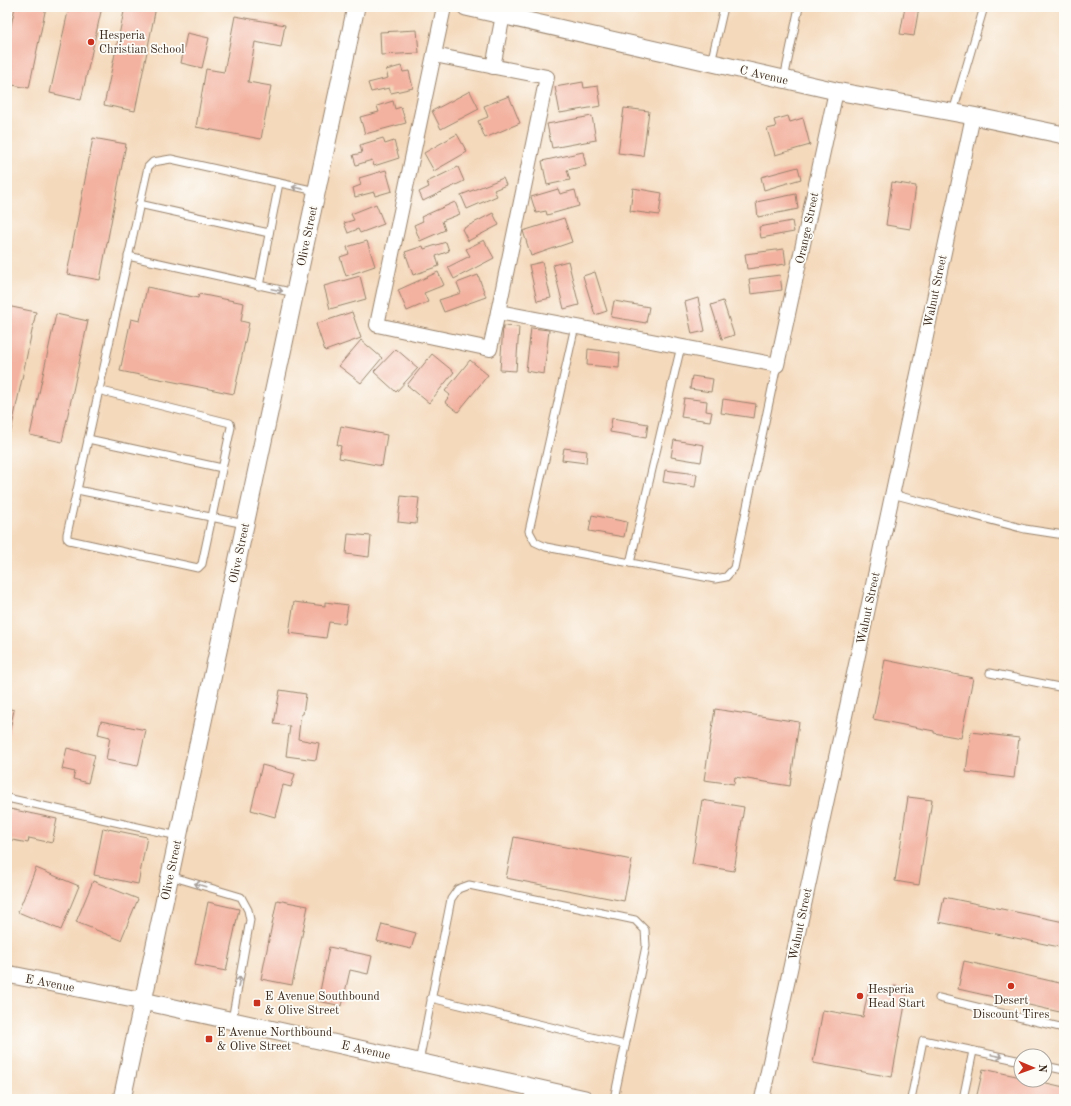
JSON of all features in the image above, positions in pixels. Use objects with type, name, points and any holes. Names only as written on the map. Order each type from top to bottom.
[{"type":"street","name":"Olive Street","points":[[122,1099],[356,7]]},
{"type":"street","points":[[434,55],[547,77],[490,349],[377,325],[444,7]]},
{"type":"street","name":"C Avenue","points":[[466,7],[836,91],[953,112],[1064,136]]},
{"type":"street","points":[[493,67],[503,15]]},
{"type":"street","name":"Orange Street","points":[[777,365],[836,91]]},
{"type":"street","name":"Walnut Street","points":[[762,1099],[973,116]]},
{"type":"street","points":[[498,312],[777,365]]},
{"type":"street","name":"E Avenue","points":[[7,974],[232,1020],[419,1062],[529,1093],[584,1099]]},
{"type":"lane","points":[[711,63],[724,7]]},
{"type":"lane","points":[[784,79],[799,7]]},
{"type":"lane","points":[[953,112],[984,7]]},
{"type":"lane","points":[[98,390],[230,422],[231,427],[202,564],[198,568],[69,540],[67,538],[98,390],[148,167],[153,162],[171,159],[316,192]]},
{"type":"lane","points":[[259,286],[279,184]]},
{"type":"lane","points":[[139,204],[269,233]]},
{"type":"lane","points":[[128,256],[295,294]]},
{"type":"lane","points":[[575,326],[529,531],[535,542],[546,547],[715,579],[726,577],[734,568],[777,365]]},
{"type":"lane","points":[[630,563],[681,346]]},
{"type":"lane","points":[[88,439],[222,468]]},
{"type":"lane","points":[[77,490],[245,524]]},
{"type":"lane","points":[[892,494],[1025,529],[1064,535]]},
{"type":"lane","points":[[990,672],[1064,688]]},
{"type":"lane","points":[[7,798],[178,836]]},
{"type":"lane","points":[[170,876],[240,897],[248,910],[250,920],[232,1020]]},
{"type":"lane","points":[[419,1062],[451,900],[458,889],[469,885],[635,920],[645,930],[646,946],[614,1099]]},
{"type":"lane","points":[[431,998],[625,1045]]},
{"type":"lane","points":[[939,998],[1064,1028]]},
{"type":"lane","points":[[911,1099],[923,1040],[1013,1059]]},
{"type":"lane","points":[[963,1099],[973,1051]]},
{"type":"lane","points":[[1053,1068],[1064,1070]]},
{"type":"building","points":[[15,7],[46,7],[29,88],[7,84],[7,44]]},
{"type":"building","points":[[69,7],[102,7],[81,100],[50,93]]},
{"type":"building","points":[[125,7],[156,7],[135,111],[104,105]]},
{"type":"building","points":[[905,7],[919,7],[914,36],[900,34]]},
{"type":"building","points":[[235,16],[285,25],[281,47],[255,42],[248,82],[271,86],[261,139],[196,127],[206,69],[224,72]]},
{"type":"building","points":[[417,30],[419,53],[381,55],[380,32]]},
{"type":"building","points":[[187,33],[209,38],[202,68],[181,63]]},
{"type":"building","points":[[401,66],[403,72],[409,71],[413,88],[391,93],[389,88],[371,92],[368,83],[388,78],[386,70]]},
{"type":"building","points":[[583,82],[584,88],[598,86],[601,106],[560,113],[555,87]]},
{"type":"building","points":[[470,91],[479,109],[441,129],[432,111]]},
{"type":"building","points":[[509,96],[520,123],[485,138],[478,121],[488,117],[484,106]]},
{"type":"building","points":[[393,101],[395,109],[401,107],[406,123],[365,134],[360,117],[379,112],[377,106]]},
{"type":"building","points":[[624,108],[649,111],[643,156],[618,153]]},
{"type":"building","points":[[592,116],[596,140],[552,148],[547,124]]},
{"type":"building","points":[[788,116],[790,122],[803,118],[810,145],[775,155],[767,129],[776,127],[774,120]]},
{"type":"building","points":[[457,134],[467,152],[434,171],[424,153]]},
{"type":"building","points":[[93,138],[126,144],[100,280],[67,274]]},
{"type":"building","points":[[383,138],[385,144],[394,141],[399,158],[374,166],[372,160],[356,165],[353,155],[362,153],[360,145]]},
{"type":"building","points":[[583,152],[586,166],[567,170],[570,180],[547,185],[542,161]]},
{"type":"building","points":[[458,167],[464,181],[423,201],[419,192],[429,187],[427,182]]},
{"type":"building","points":[[798,167],[801,179],[764,190],[761,177]]},
{"type":"building","points":[[386,170],[392,191],[375,196],[374,192],[355,197],[353,188],[361,185],[359,178]]},
{"type":"building","points":[[503,178],[506,185],[494,190],[497,196],[467,209],[461,195]]},
{"type":"building","points":[[892,182],[916,186],[910,229],[886,225]]},
{"type":"building","points":[[633,188],[662,193],[659,215],[630,211]]},
{"type":"building","points":[[558,189],[560,194],[575,190],[579,206],[547,215],[546,211],[536,213],[531,197]]},
{"type":"building","points":[[796,194],[798,209],[758,217],[756,202]]},
{"type":"building","points":[[455,202],[460,214],[442,221],[445,230],[420,241],[414,225],[423,221],[421,217]]},
{"type":"building","points":[[376,204],[384,224],[360,233],[358,229],[348,233],[344,223],[354,220],[351,214]]},
{"type":"building","points":[[493,213],[499,225],[468,241],[462,229]]},
{"type":"building","points":[[564,218],[572,242],[531,256],[523,231]]},
{"type":"building","points":[[792,221],[794,232],[761,238],[759,227]]},
{"type":"building","points":[[484,240],[494,258],[454,279],[448,267],[470,256],[466,249]]},
{"type":"building","points":[[367,241],[375,266],[346,276],[340,257],[349,254],[347,247]]},
{"type":"building","points":[[446,242],[449,251],[436,256],[439,266],[413,275],[405,252],[423,246],[424,249]]},
{"type":"building","points":[[784,249],[786,264],[747,269],[745,254]]},
{"type":"building","points":[[568,261],[579,305],[564,309],[553,265]]},
{"type":"building","points":[[542,262],[551,298],[537,301],[529,265]]},
{"type":"building","points":[[438,272],[444,285],[424,293],[428,302],[407,311],[398,290]]},
{"type":"building","points":[[595,272],[607,311],[595,315],[583,276]]},
{"type":"building","points":[[478,275],[486,297],[444,312],[439,300],[461,293],[457,283]]},
{"type":"building","points":[[780,275],[782,290],[751,294],[749,279]]},
{"type":"building","points":[[360,276],[366,299],[330,309],[324,286]]},
{"type":"building","points":[[147,287],[198,298],[199,294],[244,303],[241,321],[249,323],[234,394],[120,371],[131,319],[140,321]]},
{"type":"building","points":[[698,298],[705,331],[692,334],[685,302]]},
{"type":"building","points":[[614,301],[649,307],[646,323],[611,317]]},
{"type":"building","points":[[723,301],[734,335],[722,339],[711,305]]},
{"type":"building","points":[[7,306],[36,312],[11,431],[7,430]]},
{"type":"building","points":[[352,312],[361,338],[325,351],[316,324]]},
{"type":"building","points":[[56,314],[88,321],[62,442],[30,435]]},
{"type":"building","points":[[503,326],[519,327],[516,371],[500,370]]},
{"type":"building","points":[[531,328],[549,330],[544,374],[526,371]]},
{"type":"building","points":[[361,340],[382,358],[361,383],[339,366]]},
{"type":"building","points":[[396,349],[418,368],[396,392],[374,372]]},
{"type":"building","points":[[588,349],[620,353],[619,368],[587,365]]},
{"type":"building","points":[[432,354],[454,372],[429,403],[407,385]]},
{"type":"building","points":[[470,360],[488,375],[458,412],[445,402],[450,395],[445,391]]},
{"type":"building","points":[[692,376],[713,379],[711,392],[690,389]]},
{"type":"building","points":[[684,398],[707,401],[706,411],[712,412],[710,421],[681,417]]},
{"type":"building","points":[[723,399],[756,404],[754,418],[721,413]]},
{"type":"building","points":[[612,418],[648,424],[646,438],[610,432]]},
{"type":"building","points":[[341,426],[387,435],[382,466],[339,458],[341,446],[337,445]]},
{"type":"building","points":[[674,440],[704,445],[701,462],[671,457]]},
{"type":"building","points":[[564,448],[587,451],[586,463],[562,460]]},
{"type":"building","points":[[665,470],[697,474],[695,487],[663,482]]},
{"type":"building","points":[[401,496],[419,498],[416,524],[398,522]]},
{"type":"building","points":[[592,515],[627,522],[624,537],[589,531]]},
{"type":"building","points":[[348,534],[371,536],[369,557],[346,554]]},
{"type":"building","points":[[294,602],[325,606],[325,602],[348,605],[345,624],[329,622],[326,638],[289,633]]},
{"type":"building","points":[[885,660],[973,678],[961,738],[873,719]]},
{"type":"building","points":[[280,690],[306,694],[303,714],[301,714],[298,739],[319,743],[316,760],[286,756],[290,726],[274,724]]},
{"type":"building","points":[[7,708],[14,710],[8,739],[7,739]]},
{"type":"building","points":[[715,709],[799,722],[790,786],[735,777],[734,784],[704,780]]},
{"type":"building","points":[[101,721],[146,730],[138,766],[106,760],[110,737],[98,734]]},
{"type":"building","points":[[971,732],[1019,738],[1014,778],[966,772]]},
{"type":"building","points":[[67,748],[95,755],[88,783],[73,779],[75,772],[62,769]]},
{"type":"building","points":[[262,765],[295,774],[291,787],[283,785],[275,817],[251,810]]},
{"type":"building","points":[[908,797],[932,800],[919,885],[895,881]]},
{"type":"building","points":[[702,800],[744,807],[734,871],[692,864]]},
{"type":"building","points":[[10,809],[57,819],[52,843],[29,838],[28,843],[7,839],[7,824]]},
{"type":"building","points":[[103,828],[147,837],[138,884],[94,875]]},
{"type":"building","points":[[514,837],[632,860],[624,901],[506,878]]},
{"type":"building","points":[[36,868],[79,886],[61,930],[18,912]]},
{"type":"building","points":[[93,881],[138,899],[121,940],[76,922]]},
{"type":"building","points":[[944,897],[1064,922],[1064,948],[939,922]]},
{"type":"building","points":[[277,900],[308,906],[292,985],[261,979]]},
{"type":"building","points":[[208,902],[239,909],[226,971],[195,965]]},
{"type":"building","points":[[382,924],[416,933],[411,949],[377,941]]},
{"type":"building","points":[[329,947],[372,956],[368,974],[350,970],[342,1006],[318,1001]]},
{"type":"building","name":"Desert Discount Tires","points":[[964,961],[1064,984],[1064,1013],[958,989]]},
{"type":"building","points":[[894,986],[908,988],[892,1077],[813,1063],[823,1010],[863,1017],[869,987],[893,991]]},
{"type":"building","points":[[983,1069],[1013,1075],[1013,1088],[1053,1088],[1053,1085],[1064,1087],[1064,1099],[976,1099]]},
{"type":"place","name":"Hesperia Christian School","points":[[91,42]]},
{"type":"place","name":"Desert Discount Tires","points":[[1011,986]]},
{"type":"place","name":"Hesperia Head Start","points":[[860,996]]},
{"type":"place","name":"E Avenue Southbound & Olive Street","points":[[257,1003]]},
{"type":"place","name":"E Avenue Northbound & Olive Street","points":[[209,1039]]}]
